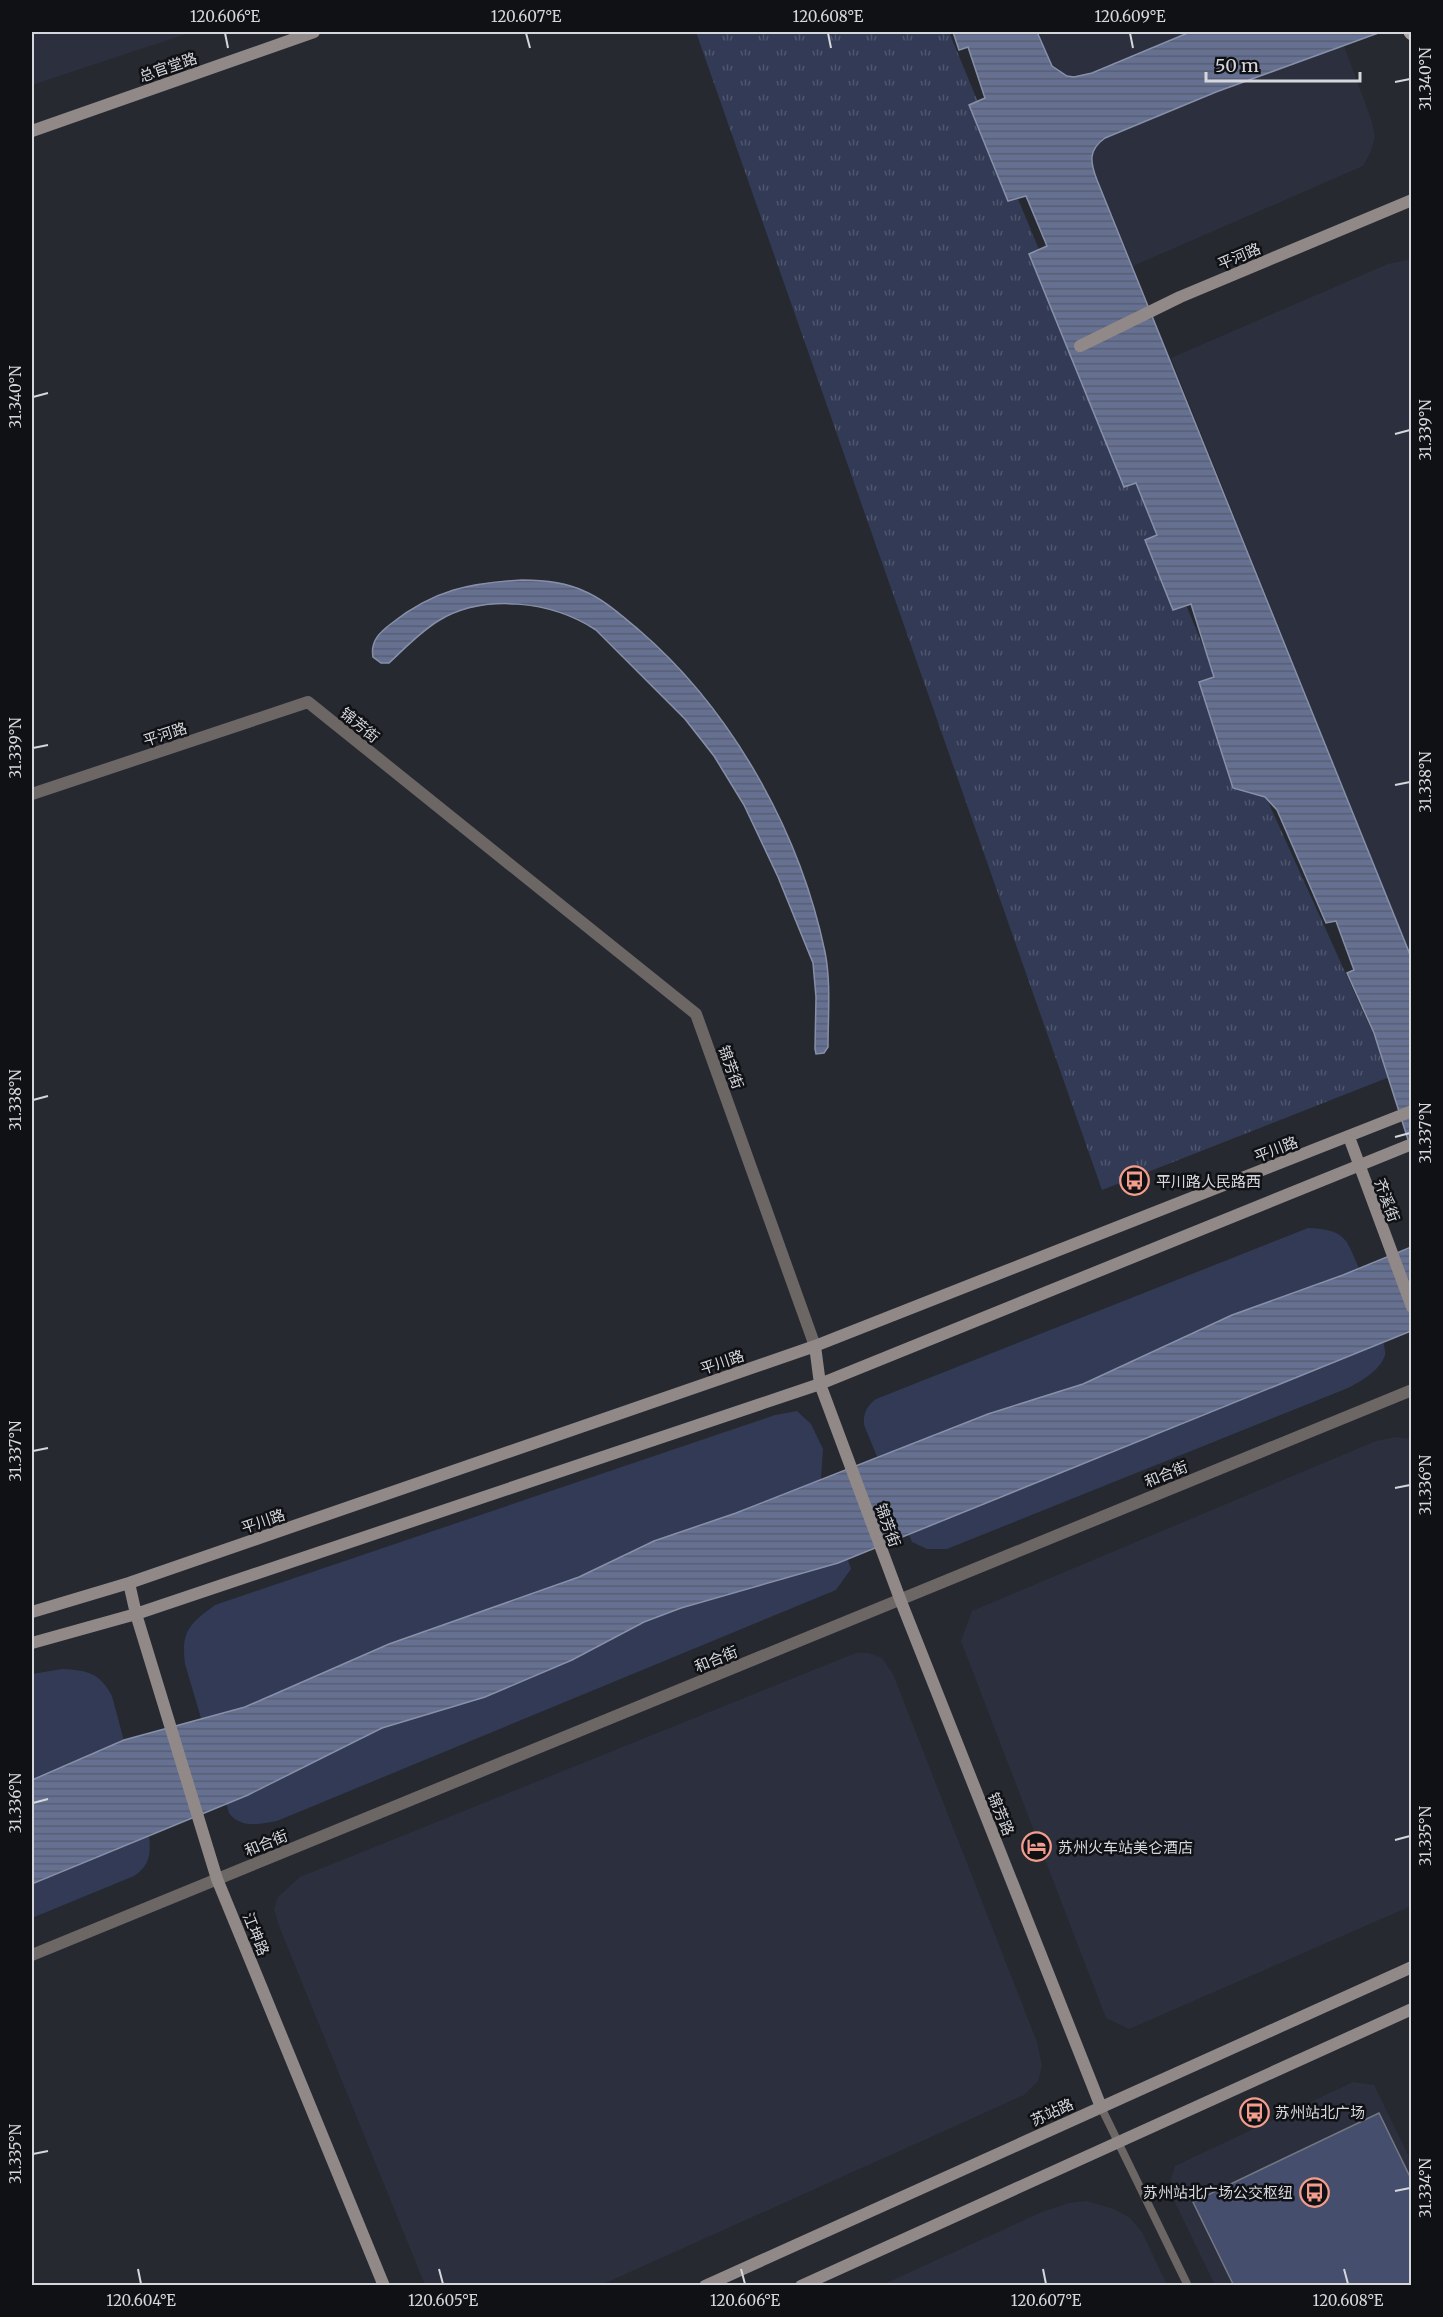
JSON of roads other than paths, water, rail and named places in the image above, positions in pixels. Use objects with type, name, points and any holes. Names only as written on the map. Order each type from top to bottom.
[{"type":"street","name":"总官堂路","points":[[32,131],[314,32]]},
{"type":"street","name":"平河路","points":[[1080,346],[1180,297],[1412,200]]},
{"type":"street","name":"平河路","points":[[32,794],[308,702]]},
{"type":"street","name":"锦芳街","points":[[308,702],[696,1014],[815,1346],[820,1384],[900,1599]]},
{"type":"street","name":"平川路","points":[[32,1612],[129,1583],[815,1346],[1412,1111]]},
{"type":"street","name":"齐溪街","points":[[1349,1137],[1379,1224],[1412,1307]]},
{"type":"street","points":[[32,1643],[136,1614],[820,1384],[1412,1144]]},
{"type":"street","name":"和合街","points":[[32,1955],[1412,1390]]},
{"type":"street","name":"江坤路","points":[[129,1583],[136,1614],[217,1879],[384,2286]]},
{"type":"street","name":"锦芳路","points":[[900,1599],[1101,2107]]},
{"type":"street","name":"苏站路","points":[[705,2286],[1412,1967]]},
{"type":"street","points":[[801,2286],[1412,2009]]},
{"type":"lane","points":[[1101,2107],[1188,2286]]},
{"type":"place","name":"平川路人民路西","points":[[1135,1181]]},
{"type":"place","name":"苏州火车站美仑酒店","points":[[1037,1847]]},
{"type":"place","name":"苏州站北广场","points":[[1254,2112]]},
{"type":"place","name":"苏州站北广场公交枢纽","points":[[1314,2192]]}]
